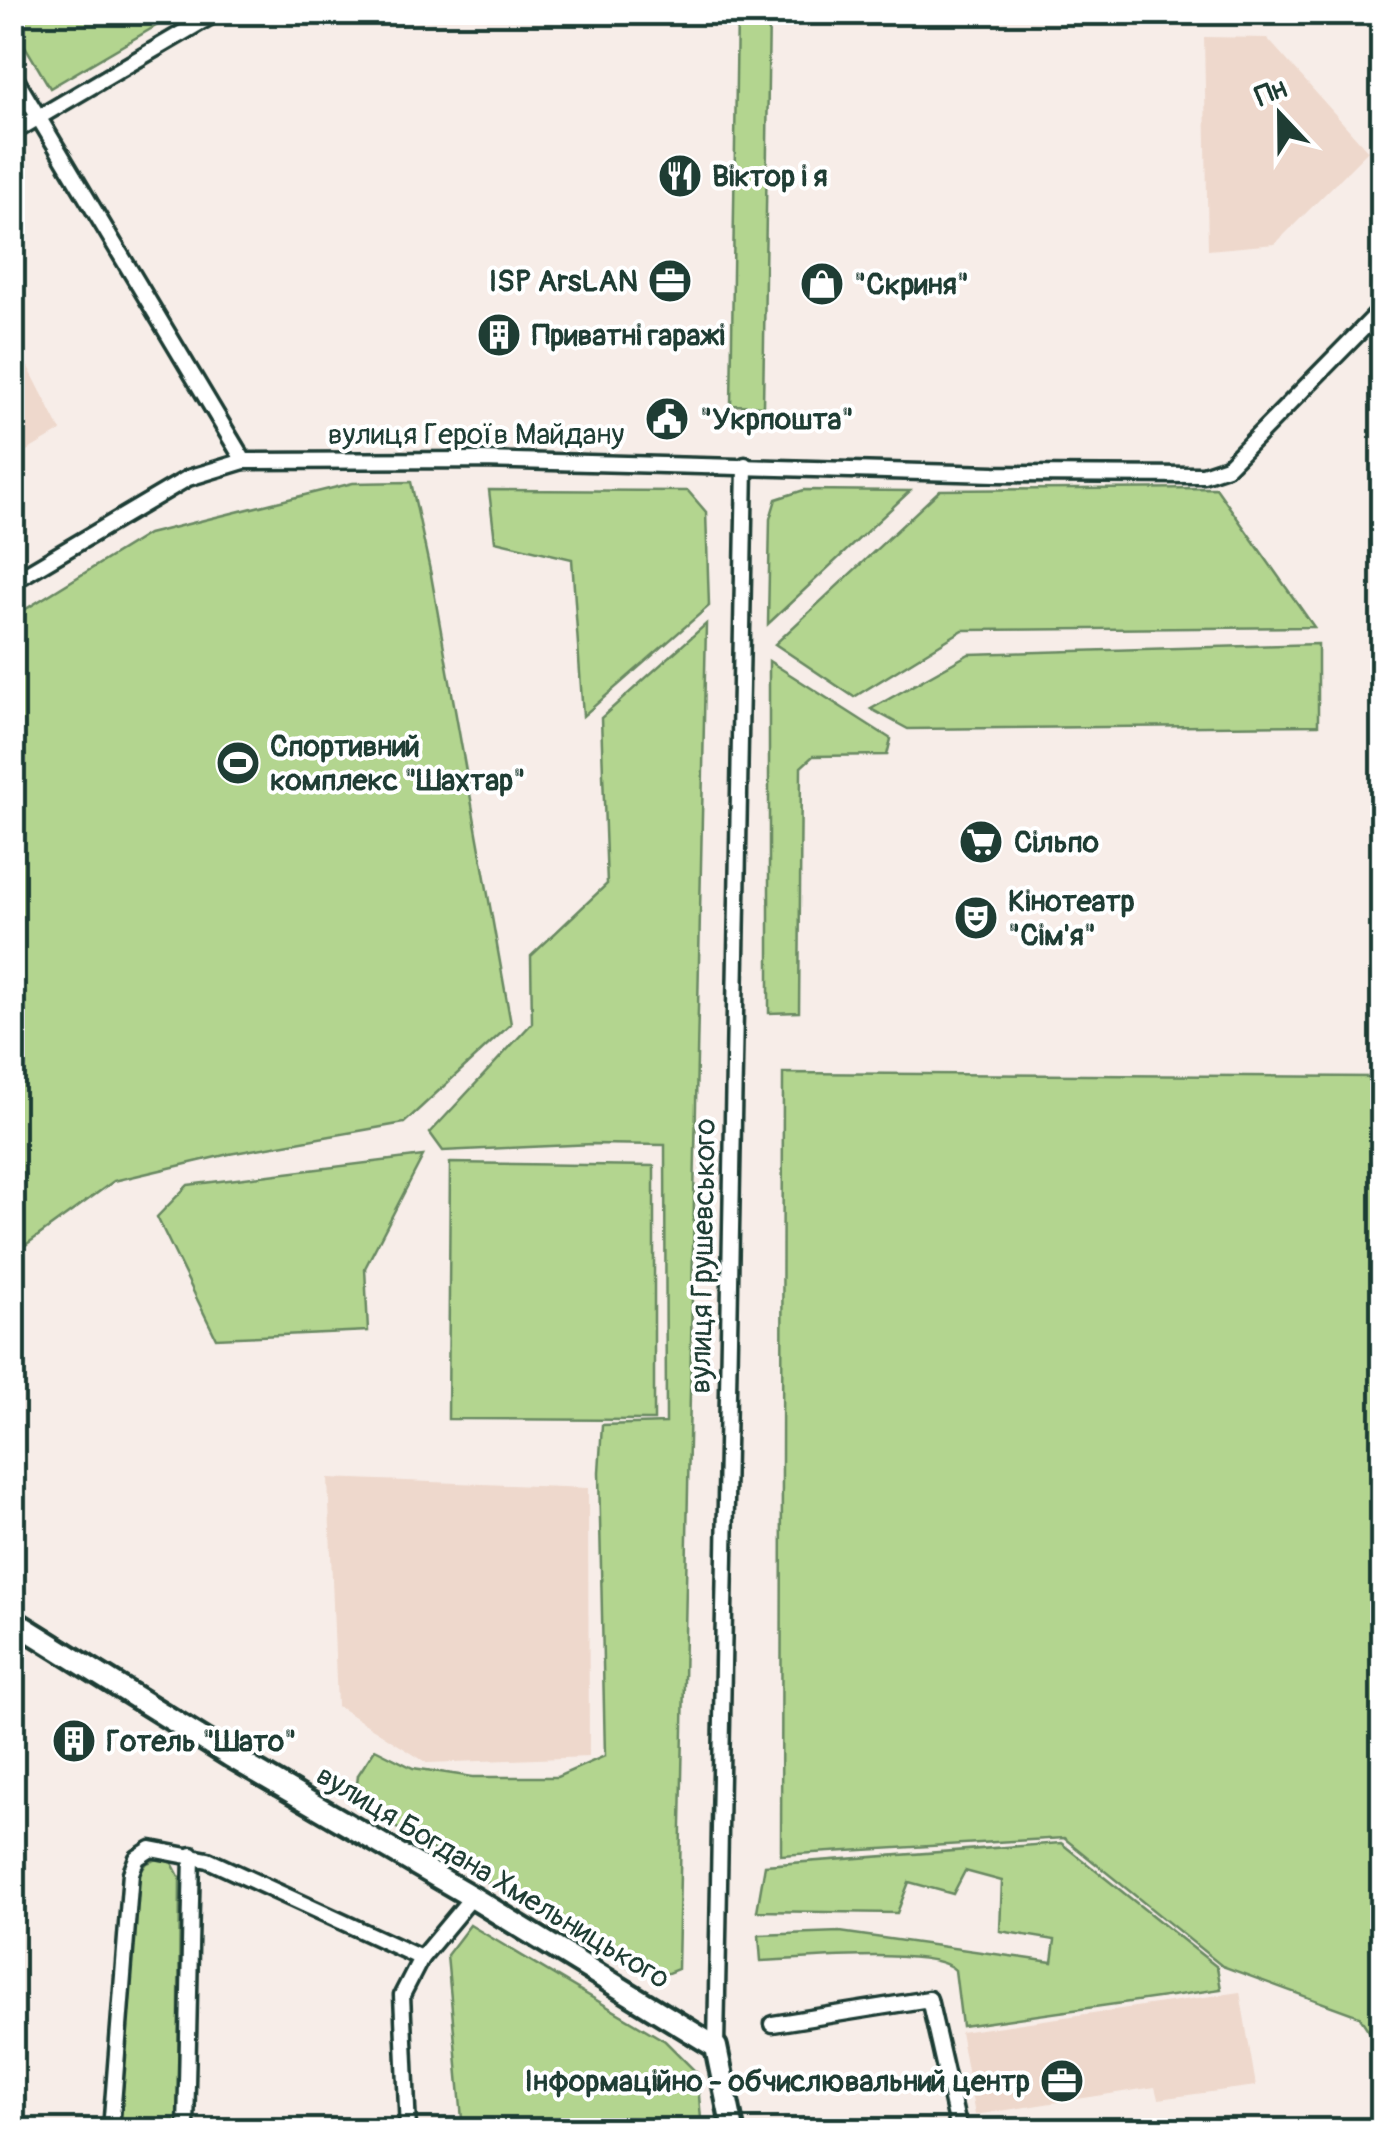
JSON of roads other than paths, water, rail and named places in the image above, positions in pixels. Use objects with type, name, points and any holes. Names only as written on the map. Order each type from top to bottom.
[{"type":"main road","name":"вулиця Богдана Хмельницького","points":[[12,1620],[230,1756],[472,1897],[716,2047]]},
{"type":"main road","points":[[716,2047],[733,2130]]},
{"type":"street","points":[[12,134],[218,12]]},
{"type":"street","points":[[12,73],[244,461]]},
{"type":"street","name":"вулиця Героїв Майдану","points":[[12,582],[188,478],[244,461],[480,460],[995,474],[1203,475],[1227,467],[1382,309]]},
{"type":"street","name":"вулиця Грушевського","points":[[716,2047],[745,465]]},
{"type":"street","points":[[111,2130],[131,1873],[136,1858],[151,1849],[192,1854],[421,1958]]},
{"type":"street","points":[[186,2130],[192,1854]]},
{"type":"street","points":[[408,2130],[402,1995],[421,1958],[472,1897]]},
{"type":"street","points":[[772,2024],[929,1999],[959,2130]]},
{"type":"place","name":"Віктор і я","points":[[680,176]]},
{"type":"place","name":"ISP ArsLAN","points":[[670,281]]},
{"type":"place","name":"\"Скриня\"","points":[[822,284]]},
{"type":"place","name":"Приватні гаражі","points":[[499,335]]},
{"type":"place","name":"\"Укрпошта\"","points":[[667,419]]},
{"type":"place","name":"Спортивний комплекс \"Шахтар\"","points":[[238,763]]},
{"type":"place","name":"Сільпо","points":[[981,842]]},
{"type":"place","name":"Кінотеатр \"Сім'я\"","points":[[976,918]]},
{"type":"place","name":"Готель \"Шато\"","points":[[74,1741]]},
{"type":"place","name":"Інформаційно - обчислювальний центр","points":[[1062,2081]]}]
